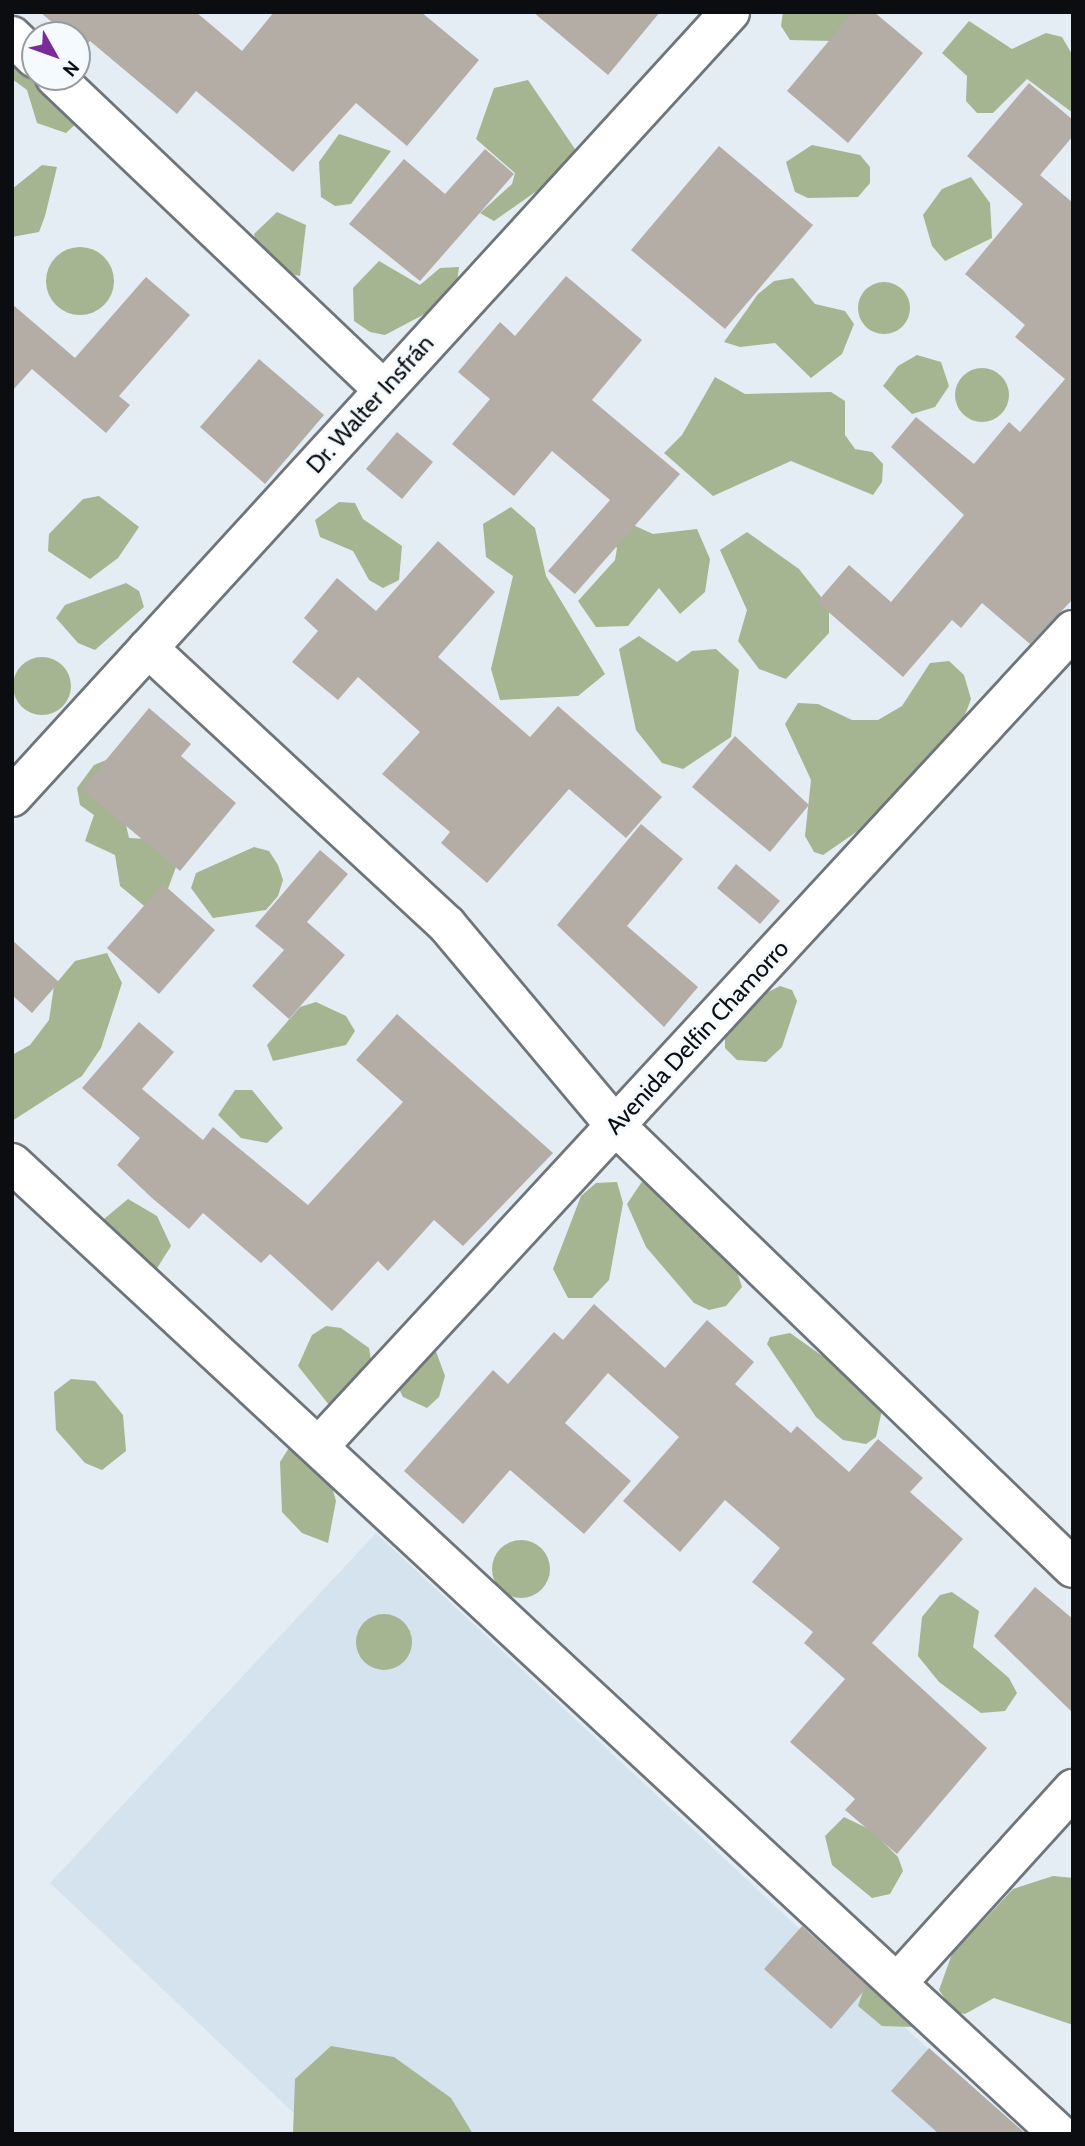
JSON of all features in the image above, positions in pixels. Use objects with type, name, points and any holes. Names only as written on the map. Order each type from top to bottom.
[{"type":"street","name":"Dr. Walter Insfrán","points":[[16,786],[148,648],[730,12]]},
{"type":"street","points":[[70,91],[383,389]]},
{"type":"street","name":"Avenida Delfin Chamorro","points":[[321,1444],[1073,630]]},
{"type":"street","points":[[148,648],[447,925],[615,1125],[1073,1568]]},
{"type":"street","points":[[12,1163],[321,1444],[1059,2134]]},
{"type":"street","points":[[898,1982],[1073,1789]]},
{"type":"shaded area","points":[[376,1533],[1019,2134],[316,2134],[50,1883]]},
{"type":"green space","points":[[783,12],[866,12],[831,41],[790,40],[781,26]]},
{"type":"green space","points":[[969,21],[1012,49],[1046,33],[1062,37],[1073,56],[1073,113],[1027,79],[993,113],[977,113],[966,101],[967,76],[942,53]]},
{"type":"green space","points":[[12,57],[21,59],[21,86],[12,79]]},
{"type":"green space","points":[[528,80],[577,152],[548,183],[494,221],[480,213],[512,184],[515,173],[476,139],[494,88]]},
{"type":"green space","points":[[27,91],[58,91],[78,122],[66,133],[37,123]]},
{"type":"green space","points":[[339,134],[391,151],[351,204],[335,206],[321,197],[319,162]]},
{"type":"green space","points":[[812,145],[860,155],[870,167],[870,183],[858,197],[808,198],[795,192],[786,162]]},
{"type":"green space","points":[[42,165],[57,167],[39,232],[12,237],[12,189]]},
{"type":"green space","points":[[971,177],[990,203],[992,238],[945,261],[932,246],[923,215],[942,189]]},
{"type":"green space","points":[[277,212],[306,225],[300,276],[282,272],[258,250],[254,234]]},
{"type":"green space","points":[[80,247],[93,250],[104,257],[111,268],[114,281],[111,294],[104,305],[93,312],[80,315],[67,312],[56,305],[49,294],[46,281],[49,268],[56,257],[67,250]]},
{"type":"green space","points":[[379,261],[420,285],[440,268],[459,267],[455,298],[385,335],[370,332],[354,321],[353,288]]},
{"type":"green space","points":[[793,278],[815,304],[845,311],[854,324],[842,354],[811,378],[775,343],[740,347],[724,342],[758,294],[774,281]]},
{"type":"green space","points":[[884,282],[894,284],[902,290],[908,298],[908,318],[902,326],[894,332],[884,334],[874,332],[866,326],[860,318],[858,308],[860,298],[866,290],[874,284]]},
{"type":"green space","points":[[917,355],[941,362],[949,386],[935,407],[912,414],[883,386],[898,366]]},
{"type":"green space","points":[[987,368],[997,372],[1005,380],[1009,395],[1005,410],[997,418],[977,422],[967,418],[959,410],[955,390],[959,380],[967,372]]},
{"type":"green space","points":[[715,377],[745,394],[831,392],[845,401],[845,435],[855,449],[872,452],[883,464],[882,482],[873,495],[791,461],[713,496],[664,453],[682,435]]},
{"type":"green space","points":[[99,496],[139,527],[118,558],[90,579],[48,551],[49,534],[83,499]]},
{"type":"green space","points":[[339,502],[355,503],[363,519],[402,546],[399,580],[383,588],[369,580],[353,551],[320,537],[315,520]]},
{"type":"green space","points":[[511,507],[535,528],[546,576],[605,674],[578,696],[500,700],[491,669],[513,576],[486,557],[483,524]]},
{"type":"green space","points":[[631,524],[653,534],[697,529],[710,559],[705,592],[680,614],[659,588],[628,626],[596,627],[578,601],[615,560],[617,548],[603,530]]},
{"type":"green space","points":[[747,532],[799,569],[829,607],[829,633],[786,679],[759,669],[738,641],[747,610],[720,550]]},
{"type":"green space","points":[[126,583],[139,591],[144,607],[95,650],[78,643],[56,618],[65,605]]},
{"type":"green space","points":[[639,636],[677,662],[692,651],[716,649],[739,670],[731,737],[683,769],[662,763],[636,730],[619,649]]},
{"type":"green space","points":[[42,657],[53,659],[66,670],[71,686],[69,697],[58,710],[42,715],[31,713],[18,702],[13,686],[15,675],[26,662]]},
{"type":"green space","points":[[949,661],[964,675],[971,699],[960,728],[868,824],[823,855],[814,852],[805,836],[811,780],[785,724],[798,703],[818,704],[852,720],[878,720],[902,706],[930,663]]},
{"type":"green space","points":[[111,758],[129,838],[146,839],[176,867],[166,894],[148,909],[120,886],[115,855],[85,841],[94,815],[80,805],[77,788],[94,765]]},
{"type":"green space","points":[[254,847],[269,851],[278,865],[283,880],[278,896],[266,910],[213,918],[191,888],[196,873]]},
{"type":"green space","points":[[107,953],[122,983],[101,1048],[82,1076],[12,1121],[12,1055],[30,1045],[49,1020],[54,986],[75,961]]},
{"type":"green space","points":[[780,986],[792,990],[797,1001],[782,1047],[766,1062],[737,1060],[725,1048],[725,1031],[754,999]]},
{"type":"green space","points":[[316,1002],[346,1016],[355,1031],[346,1045],[273,1061],[267,1045],[300,1007]]},
{"type":"green space","points":[[235,1090],[252,1090],[283,1128],[267,1143],[241,1138],[218,1115]]},
{"type":"green space","points":[[643,1180],[651,1180],[733,1259],[742,1287],[726,1306],[709,1310],[694,1303],[646,1247],[627,1204]]},
{"type":"green space","points":[[617,1182],[623,1203],[609,1280],[592,1298],[568,1298],[553,1269],[581,1196],[596,1183]]},
{"type":"green space","points":[[128,1199],[157,1216],[171,1246],[154,1273],[91,1248],[104,1219]]},
{"type":"green space","points":[[326,1326],[341,1328],[369,1348],[372,1366],[344,1407],[329,1405],[298,1366],[312,1335]]},
{"type":"green space","points":[[790,1333],[831,1362],[846,1358],[885,1397],[876,1437],[866,1444],[843,1440],[816,1417],[767,1344],[770,1337]]},
{"type":"green space","points":[[434,1346],[445,1376],[439,1397],[427,1408],[403,1397],[392,1375]]},
{"type":"green space","points":[[71,1379],[95,1381],[123,1415],[126,1451],[102,1470],[85,1463],[56,1430],[54,1392]]},
{"type":"green space","points":[[294,1440],[328,1473],[336,1501],[328,1543],[302,1533],[282,1512],[280,1462]]},
{"type":"green space","points":[[515,1540],[527,1540],[542,1548],[550,1563],[550,1575],[542,1590],[527,1598],[515,1598],[500,1590],[492,1575],[492,1563],[500,1548]]},
{"type":"green space","points":[[952,1592],[979,1611],[973,1647],[1009,1678],[1017,1693],[1005,1711],[981,1713],[939,1682],[918,1656],[922,1617],[940,1595]]},
{"type":"green space","points":[[384,1614],[395,1616],[404,1622],[410,1631],[410,1653],[404,1662],[395,1668],[384,1670],[373,1668],[364,1662],[358,1653],[356,1642],[358,1631],[364,1622],[373,1616]]},
{"type":"green space","points":[[844,1817],[871,1830],[898,1857],[903,1871],[890,1894],[872,1898],[832,1865],[825,1836]]},
{"type":"green space","points":[[1053,1876],[1073,1878],[1073,2025],[994,1998],[965,2014],[954,2012],[939,1990],[952,1954],[1013,1889]]},
{"type":"green space","points":[[921,1969],[933,2001],[915,2027],[882,2026],[858,2006],[869,1973]]},
{"type":"green space","points":[[331,2046],[394,2057],[451,2098],[473,2134],[293,2134],[295,2079]]},
{"type":"building","points":[[40,12],[196,12],[242,51],[274,12],[421,12],[479,60],[407,146],[356,103],[293,172],[196,91],[177,114],[91,42],[91,21],[51,21]]},
{"type":"building","points":[[533,12],[660,12],[608,75]]},
{"type":"building","points":[[853,12],[874,12],[923,53],[848,143],[787,91]]},
{"type":"building","points":[[1029,83],[1073,120],[1073,136],[1040,175],[1073,203],[1073,599],[1030,644],[982,603],[961,628],[952,620],[903,677],[817,602],[849,565],[891,602],[964,515],[891,447],[916,417],[974,464],[1009,422],[1020,432],[1065,379],[1015,337],[1025,325],[965,274],[1023,204],[967,156]]},
{"type":"building","points":[[719,146],[813,225],[725,329],[631,250]]},
{"type":"building","points":[[485,149],[514,174],[420,281],[349,224],[404,159],[445,194]]},
{"type":"building","points":[[566,276],[642,340],[592,400],[680,474],[575,594],[548,571],[610,500],[552,451],[514,496],[452,444],[490,399],[458,372],[500,322],[515,336]]},
{"type":"building","points":[[146,277],[190,315],[119,396],[130,405],[106,433],[32,369],[12,391],[12,304],[75,358]]},
{"type":"building","points":[[259,359],[324,415],[265,484],[200,427]]},
{"type":"building","points":[[397,432],[433,462],[402,499],[366,469]]},
{"type":"building","points":[[438,541],[495,592],[438,657],[530,737],[558,706],[662,797],[626,838],[569,789],[487,883],[441,843],[450,832],[382,774],[420,732],[358,677],[338,700],[292,662],[318,631],[304,618],[337,578],[376,611]]},
{"type":"building","points":[[149,708],[191,744],[181,756],[236,803],[180,871],[82,789]]},
{"type":"building","points":[[735,736],[809,805],[770,852],[692,787]]},
{"type":"building","points":[[641,824],[683,859],[627,926],[698,987],[664,1027],[557,925]]},
{"type":"building","points":[[320,850],[348,874],[307,922],[345,955],[289,1019],[252,986],[284,950],[255,926]]},
{"type":"building","points":[[736,864],[780,901],[760,924],[717,888]]},
{"type":"building","points":[[163,884],[215,930],[159,994],[107,948]]},
{"type":"building","points":[[12,940],[59,982],[32,1013],[12,995]]},
{"type":"building","points":[[397,1014],[553,1153],[463,1246],[434,1220],[388,1271],[378,1261],[332,1311],[270,1254],[261,1263],[203,1213],[189,1229],[152,1198],[117,1165],[140,1138],[82,1088],[139,1022],[174,1052],[142,1089],[203,1140],[213,1127],[308,1205],[403,1102],[356,1060]]},
{"type":"building","points":[[594,1304],[665,1368],[707,1320],[754,1362],[735,1384],[791,1433],[797,1426],[849,1472],[878,1439],[923,1478],[910,1492],[963,1539],[872,1643],[987,1748],[897,1854],[845,1810],[855,1799],[790,1742],[845,1679],[804,1643],[813,1632],[752,1582],[780,1548],[725,1500],[680,1552],[623,1501],[679,1437],[608,1373],[565,1423],[631,1481],[584,1534],[510,1470],[463,1524],[404,1471],[493,1370],[508,1384],[554,1332],[563,1340]]},
{"type":"building","points":[[1035,1587],[1073,1619],[1073,1713],[994,1636]]},
{"type":"building","points":[[802,1926],[868,1986],[831,2029],[764,1969]]},
{"type":"building","points":[[929,2048],[1026,2134],[939,2134],[891,2091]]}]
